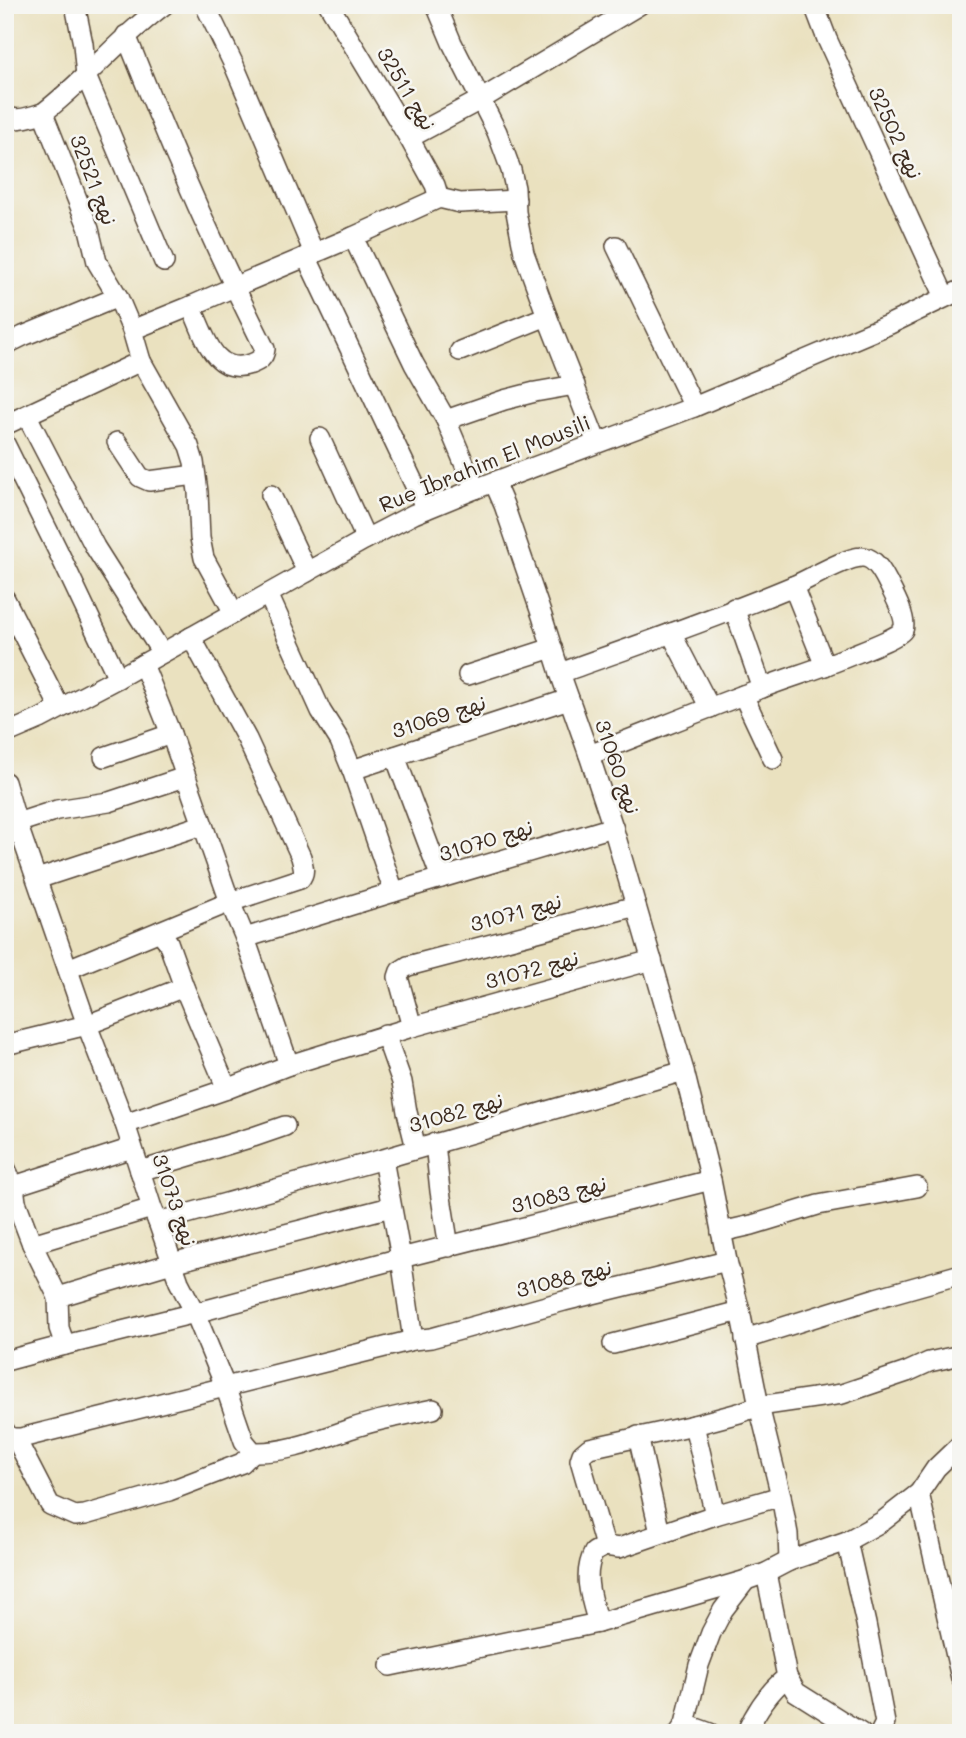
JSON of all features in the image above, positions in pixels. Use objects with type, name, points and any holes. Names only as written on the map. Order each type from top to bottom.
[{"type":"street","points":[[75,5],[86,76],[164,262]]},
{"type":"street","points":[[5,115],[10,119],[22,119],[43,113],[86,76],[126,35],[164,5]]},
{"type":"street","points":[[205,5],[234,65],[310,255],[426,509]]},
{"type":"street","name":"نهج 32511","points":[[330,5],[409,138],[435,185],[439,198]]},
{"type":"street","points":[[436,5],[497,132],[511,170],[524,253],[597,443]]},
{"type":"street","points":[[409,138],[480,100],[639,5]]},
{"type":"street","name":"نهج 32502","points":[[814,5],[936,278],[953,293]]},
{"type":"street","points":[[126,35],[160,121],[234,287],[265,349],[264,355],[257,362],[244,366],[232,367],[222,363],[214,355],[191,306]]},
{"type":"street","name":"نهج 32521","points":[[43,113],[89,229],[97,262],[118,297],[132,330],[141,362],[189,446],[194,462],[204,558],[234,613]]},
{"type":"street","points":[[132,330],[439,198],[460,203],[516,200]]},
{"type":"street","points":[[353,237],[414,364],[446,421],[475,489]]},
{"type":"street","points":[[617,246],[694,407]]},
{"type":"street","name":"Rue Ibrahim El Mousili","points":[[5,734],[40,719],[118,678],[366,538],[426,509],[694,407],[890,324],[953,293]]},
{"type":"street","points":[[5,345],[118,297]]},
{"type":"street","points":[[460,351],[547,316]]},
{"type":"street","points":[[5,425],[141,362]]},
{"type":"street","points":[[446,421],[504,400],[575,385]]},
{"type":"street","points":[[27,416],[95,547],[162,653]]},
{"type":"street","points":[[320,439],[366,538]]},
{"type":"street","points":[[117,442],[140,477],[149,481],[195,475]]},
{"type":"street","points":[[5,444],[118,678]]},
{"type":"street","name":"نهج 31060","points":[[494,482],[513,530],[613,827],[684,1071],[710,1180]]},
{"type":"street","points":[[271,495],[307,572]]},
{"type":"street","points":[[560,673],[793,586],[860,557],[874,562],[885,577],[904,617],[904,629],[890,639],[589,755]]},
{"type":"street","points":[[793,586],[825,666]]},
{"type":"street","points":[[268,594],[321,711],[340,741],[394,892]]},
{"type":"street","points":[[5,599],[60,708]]},
{"type":"street","points":[[734,608],[762,688]]},
{"type":"street","points":[[671,633],[710,709]]},
{"type":"street","points":[[68,969],[230,902],[295,882],[303,876],[301,858],[247,740],[191,637]]},
{"type":"street","points":[[468,675],[552,648]]},
{"type":"street","points":[[143,664],[171,734],[289,1065]]},
{"type":"street","points":[[743,695],[773,759]]},
{"type":"street","name":"نهج 31069","points":[[352,770],[569,699]]},
{"type":"street","points":[[104,757],[171,734]]},
{"type":"street","points":[[395,756],[441,878]]},
{"type":"street","points":[[11,831],[57,810],[109,802],[185,777]]},
{"type":"street","name":"نهج 31073","points":[[5,782],[11,831],[37,879],[86,1025],[125,1124],[179,1282],[225,1386],[244,1441],[253,1452]]},
{"type":"street","points":[[37,879],[202,825]]},
{"type":"street","name":"نهج 31070","points":[[245,938],[613,827]]},
{"type":"street","name":"نهج 31071","points":[[418,1025],[398,977],[400,971],[408,966],[636,906]]},
{"type":"street","points":[[160,931],[167,942],[227,1089]]},
{"type":"street","name":"نهج 31072","points":[[125,1124],[289,1065],[386,1034],[652,960]]},
{"type":"street","points":[[5,1045],[86,1025],[184,987]]},
{"type":"street","points":[[386,1034],[402,1082],[407,1112],[426,1145],[440,1191],[449,1247]]},
{"type":"street","name":"نهج 31082","points":[[32,1244],[383,1159],[684,1071]]},
{"type":"street","points":[[140,1171],[285,1126]]},
{"type":"street","points":[[14,1186],[132,1148]]},
{"type":"street","points":[[383,1159],[391,1206],[409,1256],[413,1340]]},
{"type":"street","points":[[5,1167],[14,1186],[16,1202],[32,1244],[58,1297],[59,1328],[65,1345]]},
{"type":"street","points":[[710,1180],[781,1496],[788,1534],[789,1561]]},
{"type":"street","name":"نهج 31083","points":[[5,1361],[710,1180]]},
{"type":"street","points":[[721,1232],[818,1205],[917,1187]]},
{"type":"street","points":[[58,1297],[172,1263],[391,1206]]},
{"type":"street","name":"نهج 31088","points":[[10,1436],[85,1423],[727,1261]]},
{"type":"street","points":[[745,1339],[961,1274]]},
{"type":"street","points":[[613,1344],[740,1311]]},
{"type":"street","points":[[605,1546],[580,1460],[589,1448],[694,1425],[759,1406],[842,1394],[929,1362],[961,1354]]},
{"type":"street","points":[[10,1436],[50,1505],[75,1516],[169,1492],[242,1463],[253,1452],[272,1453],[302,1446],[356,1427],[433,1409]]},
{"type":"street","points":[[694,1425],[715,1515]]},
{"type":"street","points":[[638,1436],[660,1533]]},
{"type":"street","points":[[390,1666],[598,1623],[766,1573],[789,1561],[847,1541],[884,1521],[919,1493],[936,1468],[961,1444]]},
{"type":"street","points":[[919,1493],[957,1644],[961,1678]]},
{"type":"street","points":[[598,1623],[587,1571],[594,1552],[605,1546],[619,1548],[781,1496]]},
{"type":"street","points":[[847,1541],[886,1723],[880,1733]]},
{"type":"street","points":[[766,1573],[787,1677],[796,1692],[861,1733]]},
{"type":"street","points":[[710,1733],[682,1728],[699,1665],[711,1633],[723,1610],[746,1580]]},
{"type":"street","points":[[746,1733],[767,1697],[787,1677]]}]
